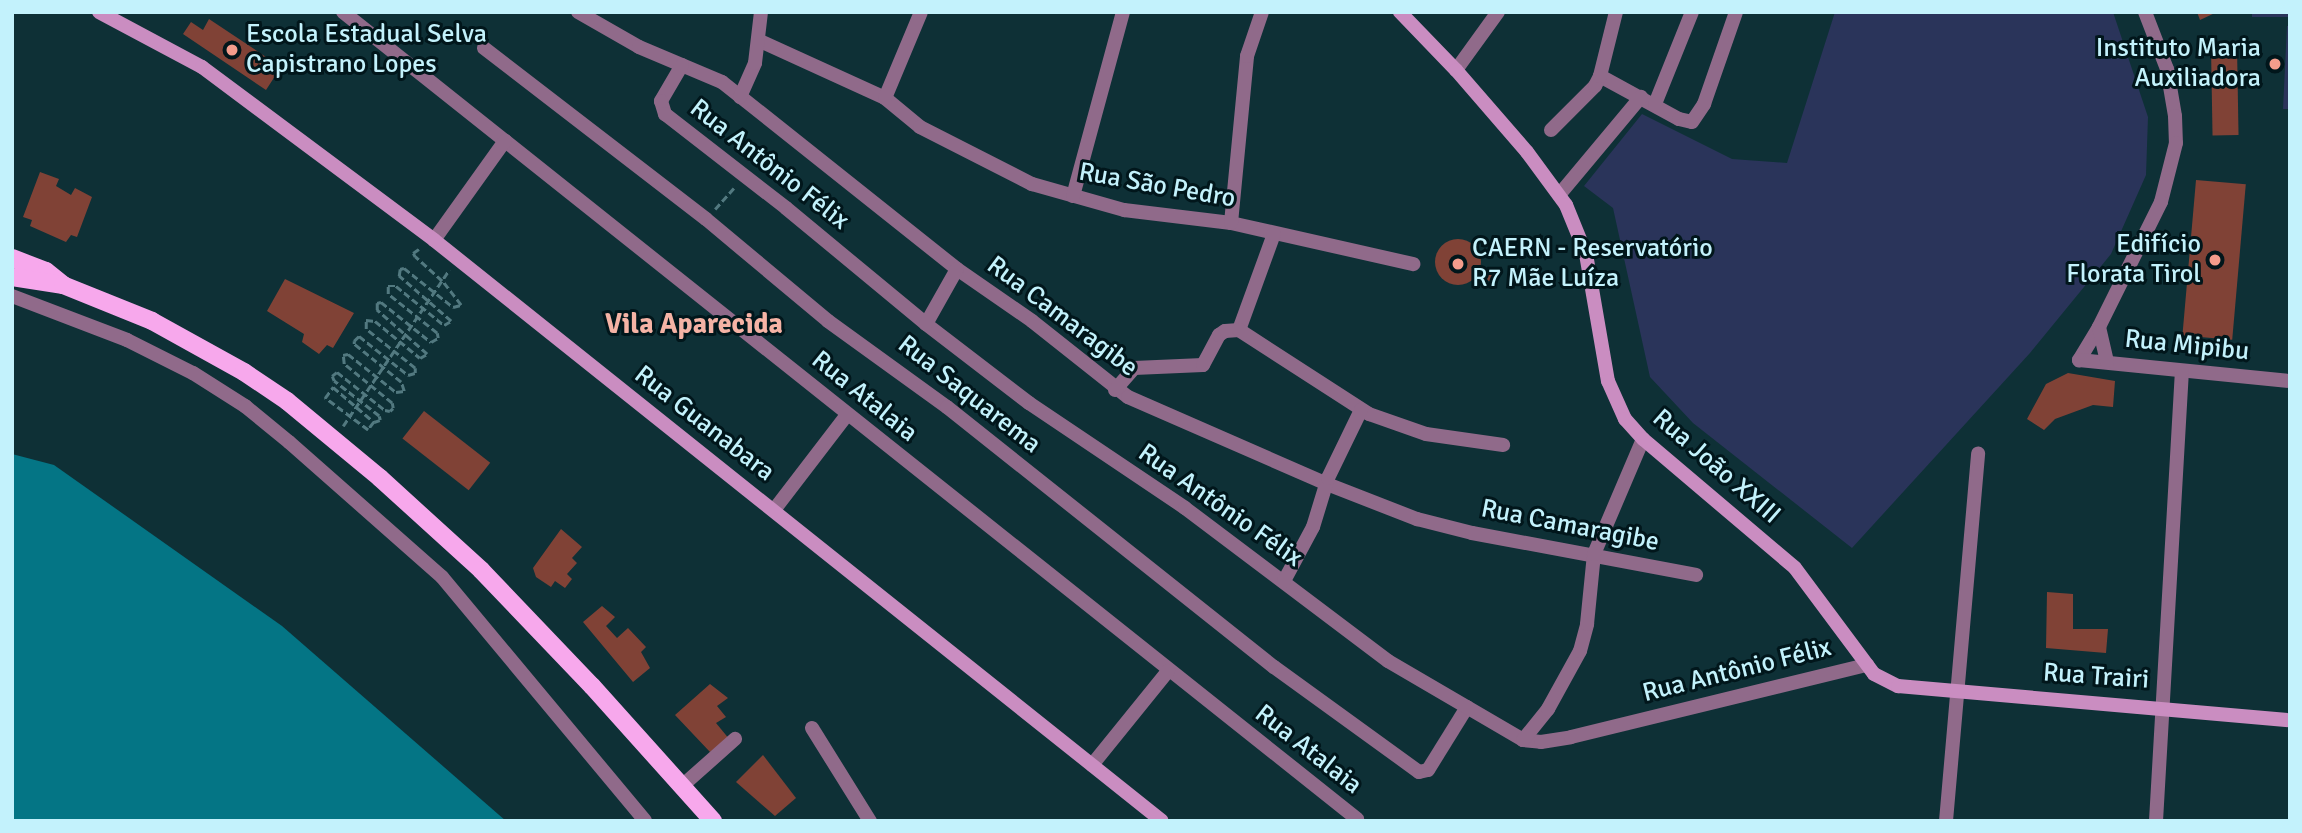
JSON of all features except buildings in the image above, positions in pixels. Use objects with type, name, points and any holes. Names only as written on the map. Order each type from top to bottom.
[{"type":"main road","points":[[12,258],[46,271],[63,285]]},
{"type":"main road","points":[[12,277],[63,285],[178,334],[269,388],[334,439],[481,570],[592,686],[713,821]]},
{"type":"street","name":"Rua Guanabara","points":[[99,12],[202,67],[435,240],[1162,821]]},
{"type":"street","name":"Rua Atalaia","points":[[343,12],[1357,819]]},
{"type":"street","name":"Rua Camaragibe","points":[[578,12],[639,47],[713,77],[957,269],[1032,321],[1115,390],[1327,484],[1445,527],[1696,575]]},
{"type":"street","points":[[740,97],[755,63],[761,12]]},
{"type":"street","points":[[885,98],[921,12]]},
{"type":"street","points":[[1073,196],[1123,12]]},
{"type":"street","points":[[1231,223],[1247,56],[1262,12]]},
{"type":"street","name":"Rua João XXIII","points":[[1400,12],[1456,70],[1559,195],[1576,225],[1586,254],[1608,381],[1625,419],[1643,439],[1795,568],[1867,665],[1882,679],[1898,685]]},
{"type":"street","points":[[1456,70],[1498,12]]},
{"type":"street","points":[[1551,130],[1586,97],[1600,76],[1616,12]]},
{"type":"street","points":[[1655,104],[1692,12]]},
{"type":"street","points":[[1600,76],[1692,122],[1704,104],[1736,12]]},
{"type":"street","points":[[2107,362],[2099,327],[2161,202],[2176,143],[2175,116],[2167,69],[2145,12]]},
{"type":"street","name":"Rua São Pedro","points":[[758,40],[885,98],[920,127],[1008,174],[1124,210],[1231,223],[1413,264]]},
{"type":"street","name":"Rua Saquarema","points":[[484,48],[706,219],[828,321],[947,407],[1344,720],[1419,772],[1428,770],[1467,707]]},
{"type":"street","name":"Rua Antônio Félix","points":[[682,65],[661,102],[662,111],[746,176],[926,324],[1029,403],[1185,508],[1388,661],[1523,740],[1541,742],[1571,737],[1867,665]]},
{"type":"street","points":[[1559,195],[1641,97]]},
{"type":"street","points":[[435,240],[505,141]]},
{"type":"street","points":[[1239,331],[1274,234]]},
{"type":"street","points":[[926,324],[957,269]]},
{"type":"street","points":[[12,296],[127,340],[193,373],[245,406],[289,442],[442,577],[645,821]]},
{"type":"street","name":"Rua Mipibu","points":[[2099,327],[2079,360],[2290,381]]},
{"type":"street","points":[[1115,390],[1135,368],[1203,365],[1219,335],[1225,331],[1239,331],[1361,410],[1426,434],[1503,445]]},
{"type":"street","points":[[2156,821],[2182,372]]},
{"type":"street","points":[[1284,581],[1313,527],[1327,484],[1361,410]]},
{"type":"street","points":[[774,510],[847,415]]},
{"type":"street","points":[[1523,740],[1554,701],[1580,650],[1587,624],[1594,554],[1643,439]]},
{"type":"street","points":[[1946,821],[1978,453]]},
{"type":"street","points":[[1092,765],[1168,671]]},
{"type":"street","name":"Rua Trairi","points":[[1898,685],[2290,720]]},
{"type":"street","points":[[812,728],[870,821]]},
{"type":"street","points":[[682,786],[735,739]]},
{"type":"path","points":[[706,219],[746,176]]},
{"type":"path","points":[[374,422],[333,387],[325,398],[368,430],[374,422],[380,421],[379,416],[334,382],[333,373],[339,373],[385,410],[390,411],[393,408],[392,403],[344,364],[343,355],[348,354],[396,392],[404,391],[401,382],[354,341],[359,336],[408,375],[415,373],[415,368],[366,329],[366,320],[375,321],[420,358],[427,354],[377,310],[377,303],[381,302],[431,342],[435,341],[437,333],[388,294],[388,286],[396,286],[444,325],[451,321],[399,276],[400,269],[404,268],[453,307],[461,304],[413,253],[419,249],[429,257]]},
{"type":"path","points":[[334,439],[457,259]]},
{"type":"path","points":[[438,265],[448,272]]},
{"type":"shaded area","points":[[1835,12],[2113,12],[2148,117],[2146,175],[2111,254],[2030,353],[1852,548],[1693,423],[1650,377],[1613,208],[1584,186],[1642,114],[1732,159],[1787,163]]},
{"type":"shaded area","points":[[2252,12],[2290,12],[2290,17],[2252,17]]},
{"type":"shaded area","points":[[2287,26],[2290,26],[2290,109],[2283,109]]},
{"type":"shaded area","points":[[12,454],[54,465],[282,626],[506,821],[12,821]]},
{"type":"place","name":"Escola Estadual Selva Capistrano Lopes","points":[[232,50]]},
{"type":"place","name":"Instituto Maria Auxiliadora","points":[[2275,64]]},
{"type":"place","name":"Edifício Florata Tirol","points":[[2215,260]]},
{"type":"place","name":"CAERN - Reservatório R7 Mãe Luíza","points":[[1458,264]]},
{"type":"district","name":"Vila Aparecida","points":[[694,324]]}]
